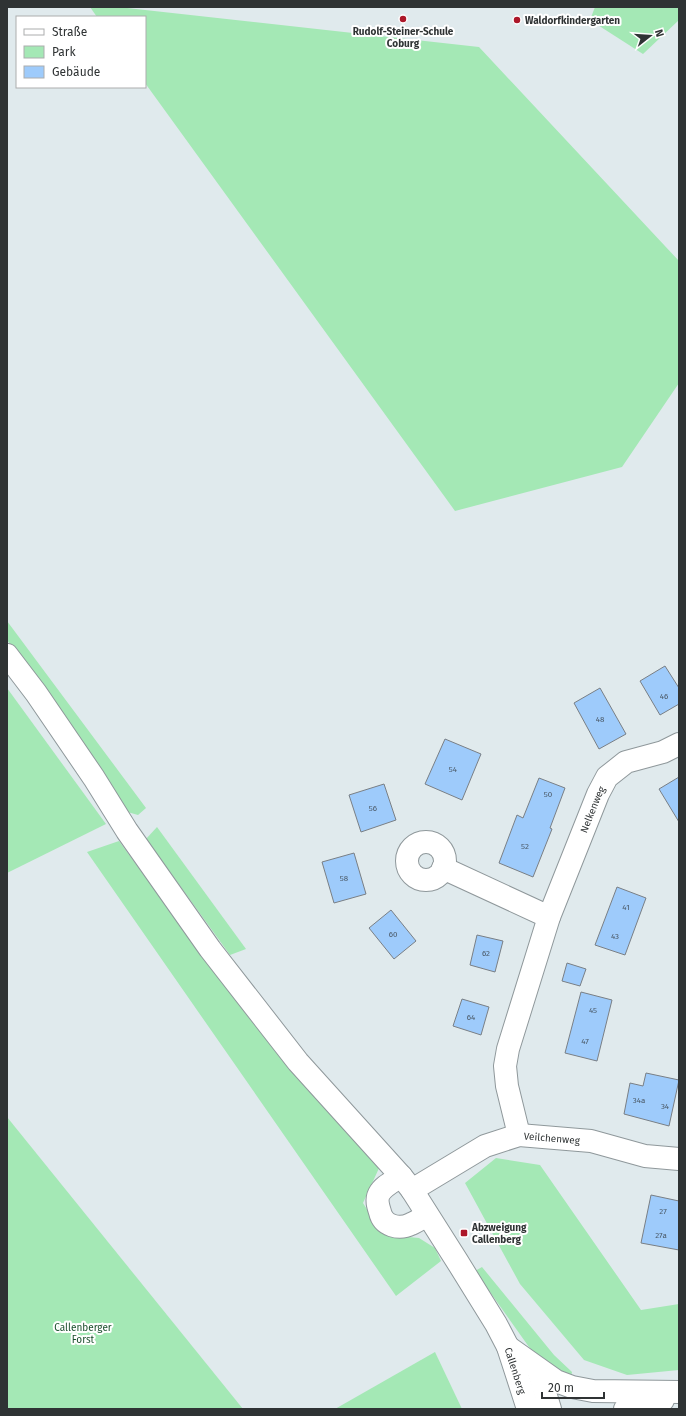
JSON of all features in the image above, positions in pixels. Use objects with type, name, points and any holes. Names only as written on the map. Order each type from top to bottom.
[{"type":"street","points":[[7,655],[36,693],[94,778],[127,831],[210,949],[298,1062],[406,1183],[473,1286],[508,1347]]},
{"type":"street","name":"Nelkenweg","points":[[519,1135],[507,1086],[505,1066],[508,1049],[549,917],[598,794],[607,777],[626,762],[663,752],[679,744]]},
{"type":"street","points":[[443,868],[549,917]]},
{"type":"street","name":"Veilchenweg","points":[[406,1183],[485,1146],[519,1135],[591,1141],[645,1156],[679,1159]]},
{"type":"street","points":[[406,1183],[382,1189],[377,1203],[380,1216],[386,1223],[395,1226],[402,1226],[410,1225],[427,1214]]},
{"type":"street","name":"Callenberg","points":[[508,1347],[538,1370],[556,1381],[572,1387],[593,1391],[679,1392]]},
{"type":"street","name":"Callenberg","points":[[508,1347],[528,1409]]},
{"type":"street","points":[[538,1370],[550,1409]]},
{"type":"street","points":[[625,1409],[679,1396]]},
{"type":"green space","points":[[90,7],[118,7],[479,47],[679,261],[679,383],[622,467],[455,511],[146,84],[146,16],[96,16]]},
{"type":"green space","points":[[595,7],[679,7],[679,20],[643,54],[590,20]]},
{"type":"green space","points":[[7,621],[146,808],[138,815],[124,811],[101,771],[7,640]]},
{"type":"green space","points":[[7,688],[106,824],[7,873]]},
{"type":"green space","points":[[157,827],[246,949],[230,955],[146,839]]},
{"type":"green space","points":[[119,841],[249,1018],[380,1166],[363,1203],[376,1224],[388,1235],[419,1238],[435,1248],[441,1261],[396,1296],[87,852]]},
{"type":"green space","name":"Callenberger Forst","points":[[7,1117],[243,1409],[7,1409]]},
{"type":"green space","points":[[496,1158],[540,1165],[641,1310],[679,1304],[679,1370],[627,1375],[584,1360],[520,1284],[465,1183]]},
{"type":"green space","points":[[482,1267],[554,1355],[572,1372],[571,1378],[547,1367],[529,1347],[475,1271]]},
{"type":"green space","points":[[435,1352],[462,1409],[335,1409]]},
{"type":"building","points":[[665,666],[679,688],[679,704],[660,715],[640,681]]},
{"type":"building","points":[[600,688],[626,734],[599,749],[574,703]]},
{"type":"building","points":[[445,739],[481,754],[462,800],[425,784]]},
{"type":"building","points":[[679,777],[679,822],[659,789]]},
{"type":"building","points":[[539,778],[565,788],[550,828],[552,829],[533,877],[499,863],[517,815],[523,818]]},
{"type":"building","points":[[384,784],[396,820],[361,832],[349,795]]},
{"type":"building","points":[[354,853],[366,894],[334,903],[322,862]]},
{"type":"building","points":[[617,887],[646,898],[625,955],[595,945]]},
{"type":"building","points":[[391,910],[416,941],[394,959],[369,928]]},
{"type":"building","points":[[477,935],[503,941],[495,972],[470,965]]},
{"type":"building","points":[[567,963],[586,969],[580,986],[562,981]]},
{"type":"building","points":[[581,992],[612,1000],[597,1061],[565,1053]]},
{"type":"building","points":[[462,999],[489,1007],[481,1035],[453,1026]]},
{"type":"building","points":[[646,1073],[679,1080],[669,1126],[624,1114],[630,1083],[643,1086]]},
{"type":"building","points":[[651,1195],[679,1201],[679,1250],[641,1243]]},
{"type":"place","name":"Rudolf-Steiner-Schule Coburg","points":[[403,19]]},
{"type":"place","name":"Waldorfkindergarten","points":[[517,20]]},
{"type":"place","name":"Abzweigung Callenberg","points":[[464,1233]]}]
